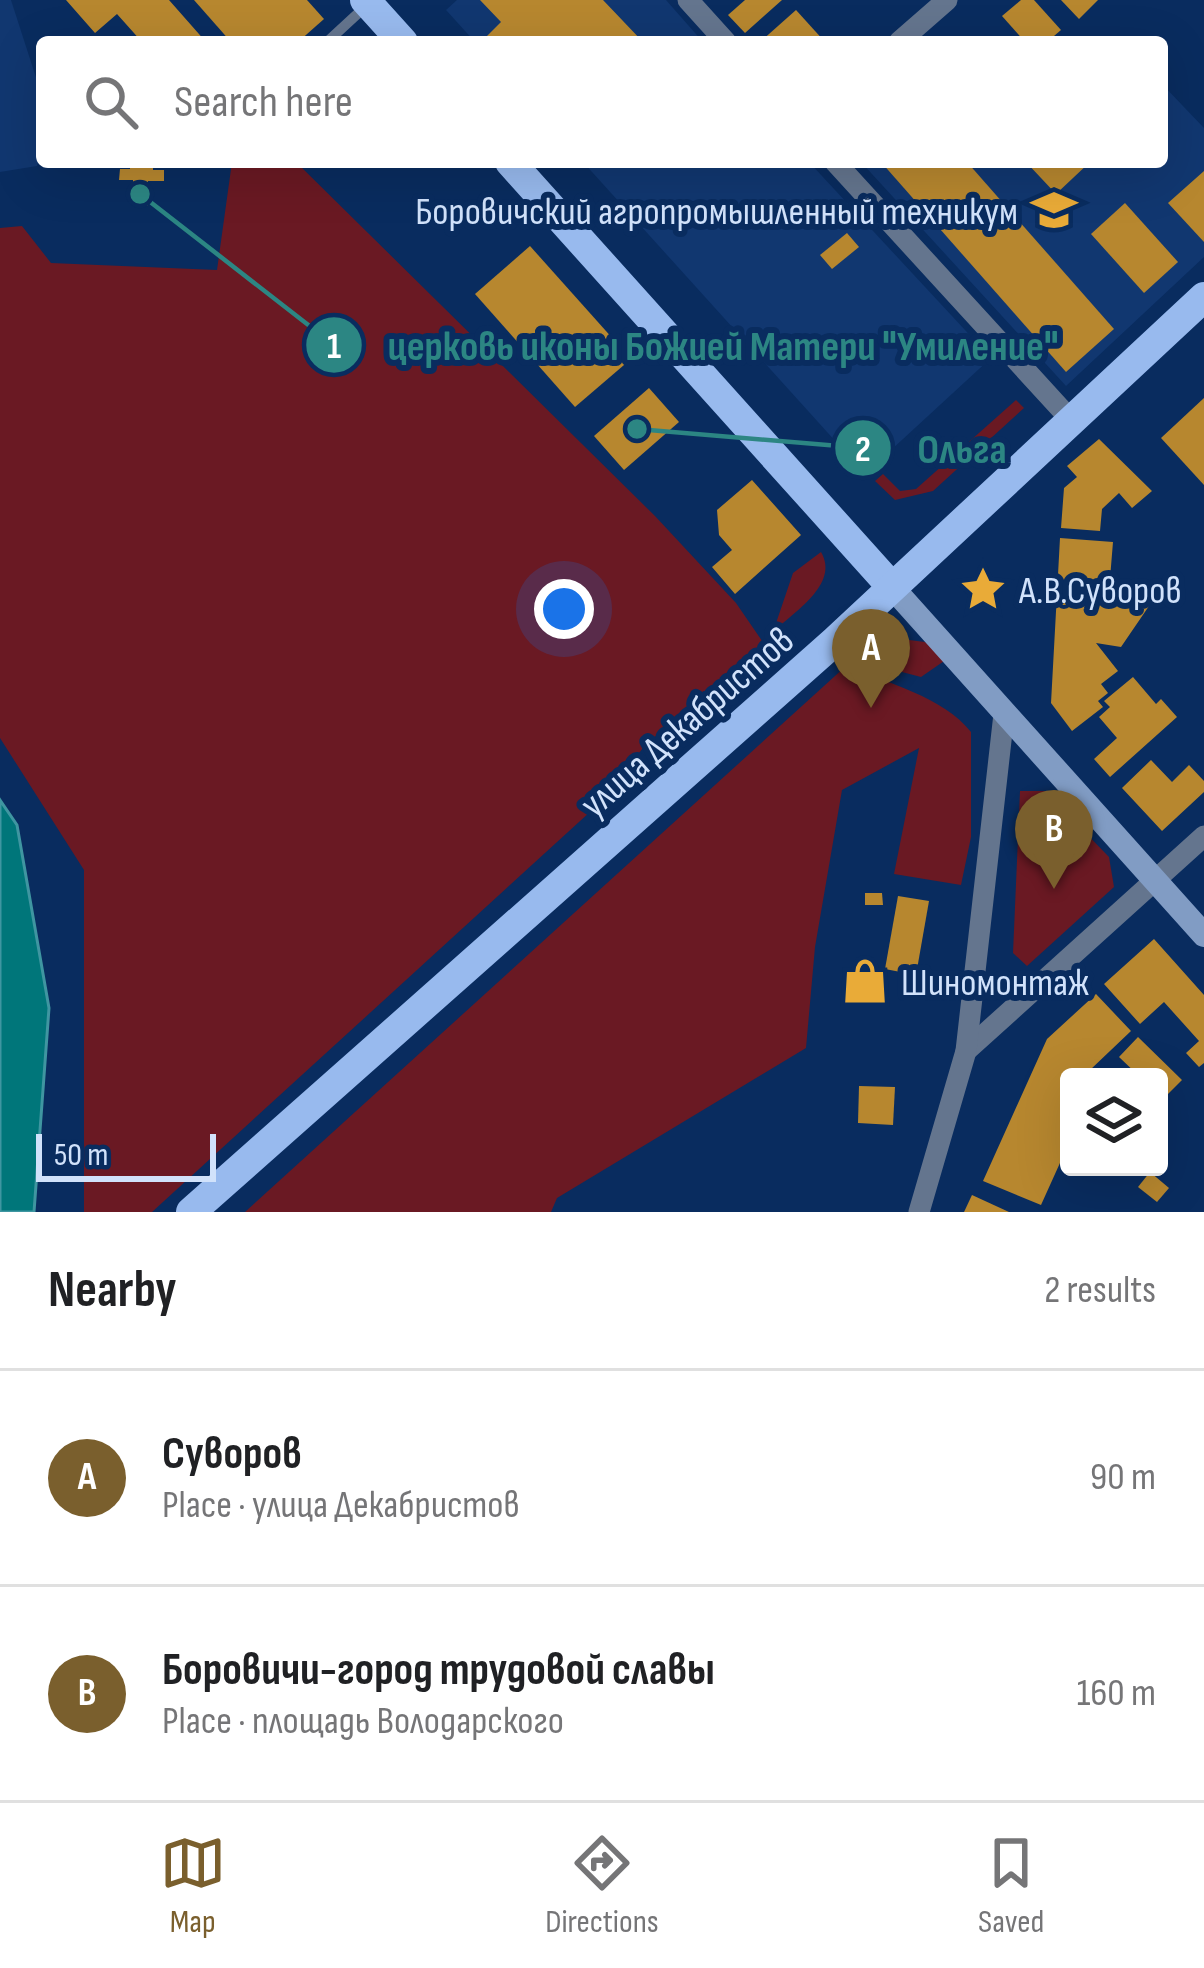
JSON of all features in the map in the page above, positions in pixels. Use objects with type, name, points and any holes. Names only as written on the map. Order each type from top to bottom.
[{"type":"main road","points":[[369,1],[398,36]]},
{"type":"main road","points":[[516,168],[1204,935]]},
{"type":"main road","name":"улица Декабристов","points":[[191,1212],[891,586],[1204,297]]},
{"type":"street","points":[[688,0],[721,36]]},
{"type":"street","points":[[906,36],[946,0]]},
{"type":"street","points":[[840,168],[1071,421]]},
{"type":"street","points":[[919,1212],[966,1051],[1004,714]]},
{"type":"street","points":[[966,1051],[1204,836]]},
{"type":"lane","points":[[333,36],[369,1]]},
{"type":"shaded area","points":[[0,0],[11,0],[36,77],[36,166],[0,172]]},
{"type":"shaded area","points":[[457,0],[666,0],[698,36],[470,36],[446,10]]},
{"type":"shaded area","name":"Боровичский агропромышленный техникум","points":[[1168,90],[1204,128],[1204,257],[1066,386],[866,168],[1168,168]]},
{"type":"shaded area","points":[[231,168],[302,168],[655,516],[736,603],[767,648],[646,744],[602,801],[152,1212],[84,1212],[84,870],[0,738],[0,228],[22,226],[51,263],[217,270]]},
{"type":"shaded area","points":[[588,168],[815,168],[991,358],[865,474]]},
{"type":"shaded area","points":[[1016,400],[1024,408],[933,491],[895,500],[875,481],[883,474],[900,491],[916,489]]},
{"type":"shaded area","points":[[821,552],[825,564],[820,586],[773,632],[793,573]]},
{"type":"shaded area","points":[[901,639],[925,642],[947,659],[921,677],[883,667],[857,652]]},
{"type":"shaded area","points":[[846,666],[930,700],[971,732],[971,837],[961,885],[894,874],[919,748],[842,790],[815,947],[806,1048],[557,1198],[551,1212],[245,1212]]},
{"type":"shaded area","points":[[1020,791],[1045,791],[1109,857],[1114,887],[1027,966],[1013,953]]},
{"type":"shaded area","points":[[0,800],[17,825],[49,1008],[34,1212],[0,1212]]},
{"type":"building","points":[[66,0],[169,0],[201,36],[137,36],[117,14],[95,33]]},
{"type":"building","points":[[194,0],[307,0],[324,19],[305,36],[226,36]]},
{"type":"building","points":[[480,0],[603,0],[637,36],[487,36],[501,22]]},
{"type":"building","points":[[745,0],[782,0],[745,33],[728,15]]},
{"type":"building","points":[[1021,0],[1034,0],[1061,30],[1054,36],[1020,36],[1002,16]]},
{"type":"building","points":[[1061,0],[1098,0],[1079,19]]},
{"type":"building","points":[[796,10],[820,36],[767,36]]},
{"type":"building","points":[[886,168],[972,168],[1114,329],[1066,372]]},
{"type":"building","points":[[1032,168],[1084,168],[1056,194]]},
{"type":"building","points":[[120,169],[164,170],[164,181],[148,181],[148,206],[133,206],[133,180],[119,180]]},
{"type":"building","points":[[1204,171],[1204,242],[1168,203]]},
{"type":"building","points":[[1125,203],[1178,262],[1144,293],[1091,234]]},
{"type":"building","points":[[847,233],[859,247],[832,269],[820,255]]},
{"type":"building","points":[[530,246],[631,359],[575,407],[475,294]]},
{"type":"building","points":[[649,388],[679,422],[624,470],[594,436]]},
{"type":"building","points":[[1204,398],[1204,485],[1161,438]]},
{"type":"building","points":[[1099,439],[1152,491],[1132,508],[1119,493],[1102,509],[1100,531],[1061,528],[1064,488],[1077,477],[1067,466]]},
{"type":"building","points":[[752,480],[801,535],[735,594],[712,567],[732,550],[719,535],[717,510]]},
{"type":"building","points":[[1060,538],[1113,542],[1108,603],[1149,606],[1121,647],[1096,643],[1118,671],[1101,684],[1108,693],[1098,701],[1103,707],[1072,731],[1051,703]]},
{"type":"building","points":[[1133,677],[1156,704],[1161,699],[1177,717],[1110,777],[1094,759],[1117,738],[1099,717],[1110,707],[1104,701]]},
{"type":"building","points":[[1151,760],[1172,782],[1189,765],[1204,781],[1204,792],[1162,831],[1122,788]]},
{"type":"building","points":[[865,893],[882,893],[883,905],[865,905]]},
{"type":"building","points":[[898,896],[929,901],[916,975],[885,969]]},
{"type":"building","points":[[1154,939],[1204,995],[1204,1063],[1199,1067],[1186,1053],[1199,1041],[1164,1002],[1140,1024],[1104,984]]},
{"type":"building","name":"Шиномонтаж","points":[[861,971],[871,971],[869,991],[859,992]]},
{"type":"building","points":[[1096,994],[1131,1031],[1092,1068],[1060,1068],[1060,1163],[1041,1205],[983,1181],[1047,1039]]},
{"type":"building","points":[[1138,1037],[1182,1080],[1168,1094],[1168,1068],[1131,1068],[1119,1057]]},
{"type":"building","points":[[859,1086],[895,1087],[893,1125],[858,1123]]},
{"type":"building","points":[[1147,1176],[1155,1176],[1169,1188],[1157,1202],[1138,1187]]},
{"type":"building","points":[[972,1195],[1009,1212],[964,1212]]},
{"type":"place","name":"церковь иконы Божией Матери \"Умиление\"","points":[[140,194]]},
{"type":"place","name":"Боровичский агропромышленный техникум","points":[[1054,210]]},
{"type":"place","name":"Ольга","points":[[637,429]]},
{"type":"place","name":"А.В.Суворов","points":[[983,589]]},
{"type":"place","name":"Суворов","points":[[871,708]]},
{"type":"place","name":"Боровичи-город трудовой славы","points":[[1054,889]]},
{"type":"place","name":"Шиномонтаж","points":[[865,981]]}]
